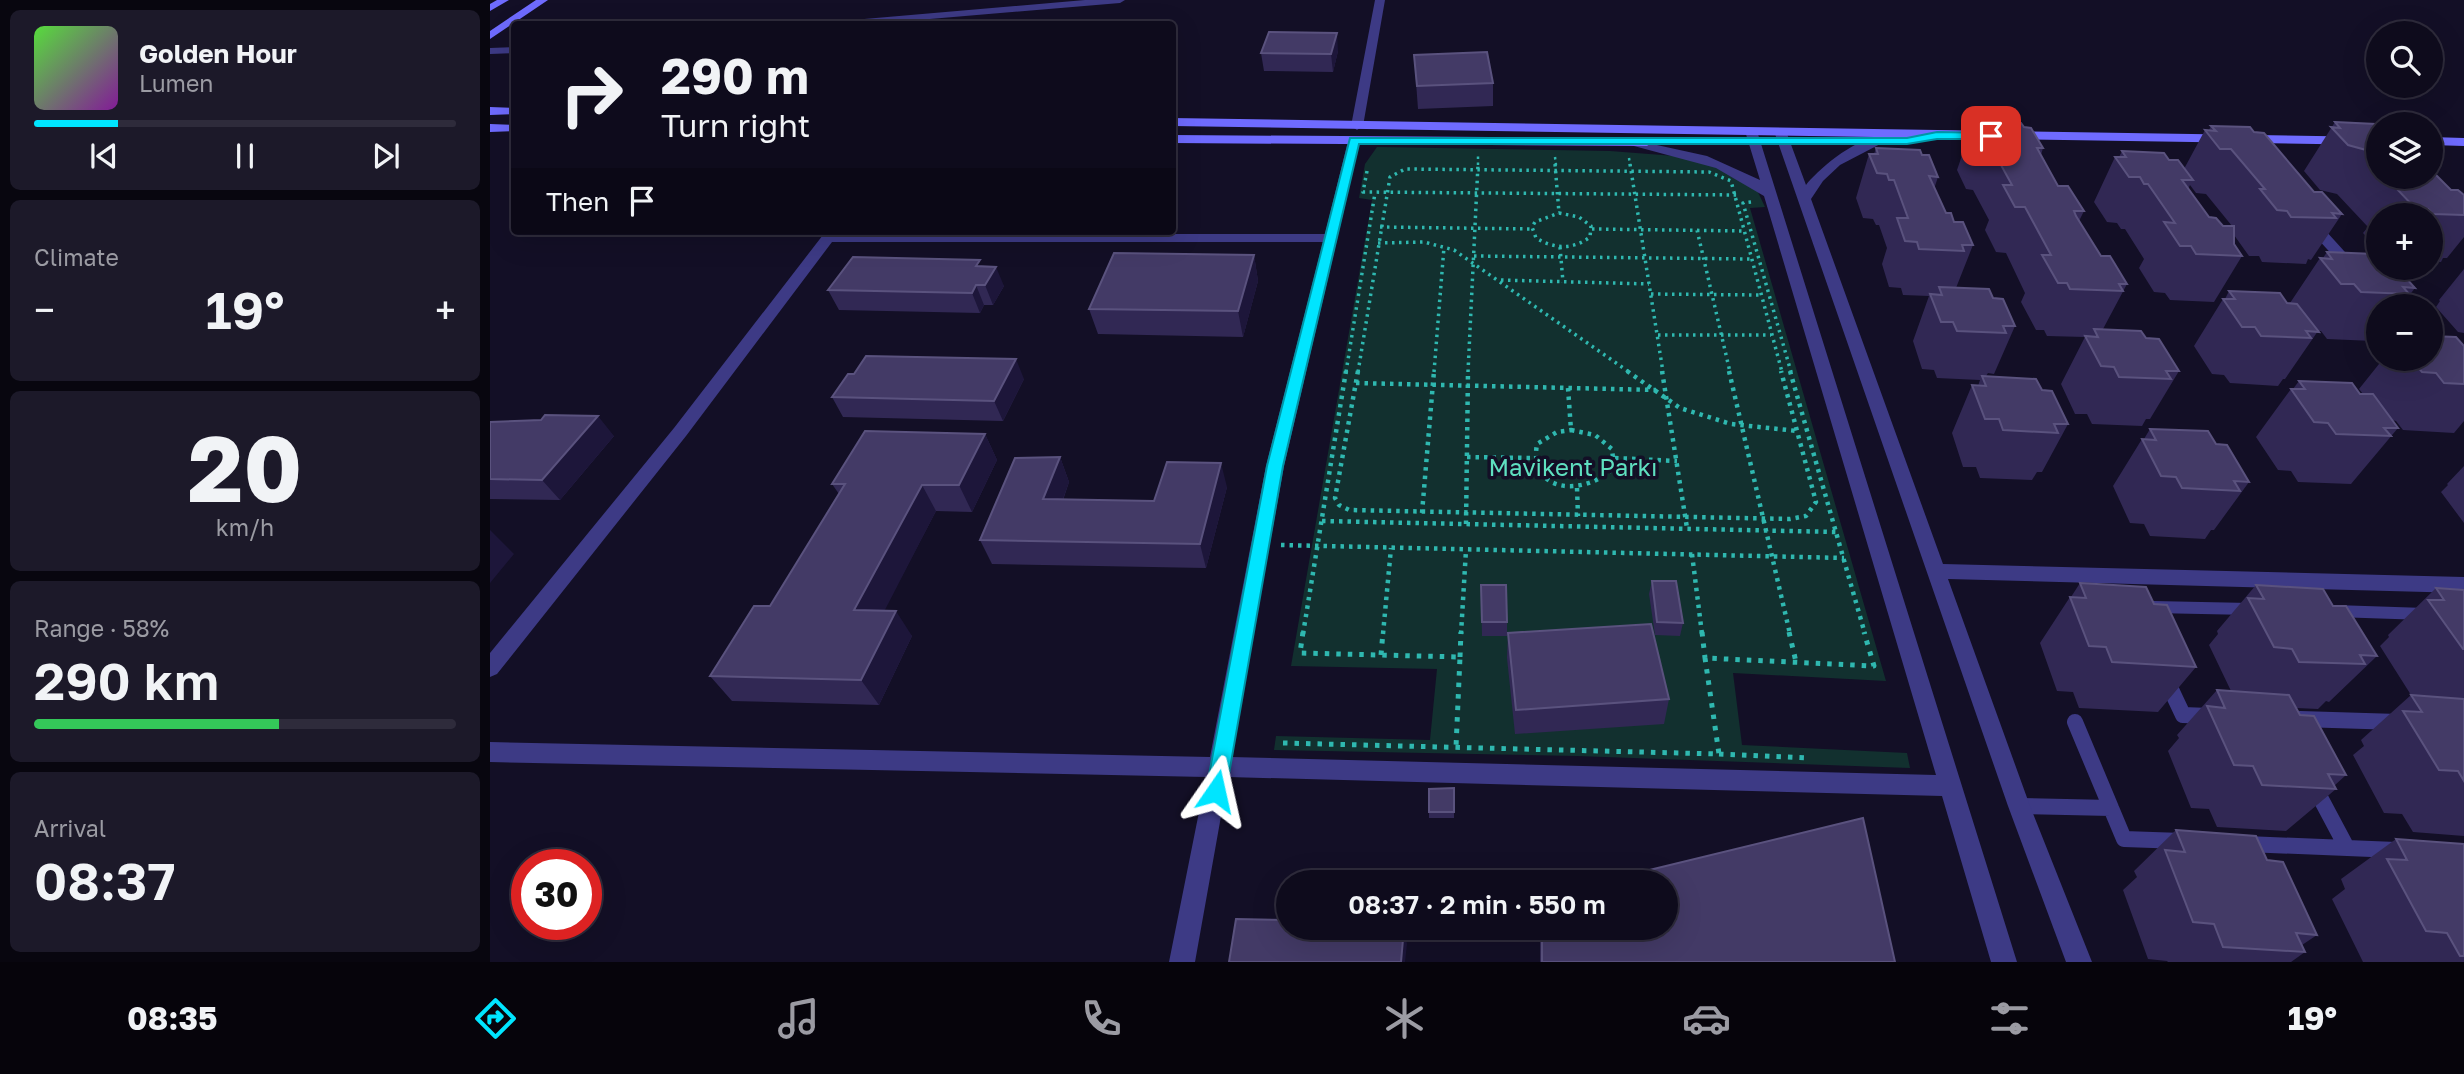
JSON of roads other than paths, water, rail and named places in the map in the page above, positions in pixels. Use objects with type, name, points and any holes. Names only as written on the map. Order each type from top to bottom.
[{"type":"main road","points":[[490,8],[504,0]]},
{"type":"main road","points":[[512,21],[542,0]]},
{"type":"main road","points":[[490,36],[511,21]]},
{"type":"main road","points":[[490,111],[511,111]]},
{"type":"main road","points":[[1176,122],[1355,133],[1625,142],[1753,136]]},
{"type":"main road","points":[[490,128],[511,128]]},
{"type":"main road","points":[[1176,139],[1355,133],[1781,136],[1900,131],[1937,135],[2366,141]]},
{"type":"main road","points":[[1781,136],[1907,141],[1937,135]]},
{"type":"main road","points":[[2443,141],[2464,142]]},
{"type":"street","points":[[869,21],[1019,5],[1120,0]]},
{"type":"street","points":[[1182,962],[1221,767],[1275,466],[1332,238],[1380,0]]},
{"type":"street","points":[[1006,21],[1019,5]]},
{"type":"street","points":[[490,51],[511,50]]},
{"type":"street","points":[[1753,136],[2004,962]]},
{"type":"street","points":[[1781,136],[2019,806],[2079,962]]},
{"type":"street","points":[[2234,139],[2252,159]]},
{"type":"street","points":[[1804,198],[1827,168],[1851,152],[1880,141]]},
{"type":"street","points":[[1625,142],[1714,162],[1742,174],[1771,195]]},
{"type":"street","points":[[2297,208],[2377,294]]},
{"type":"street","points":[[490,668],[680,432],[829,235]]},
{"type":"street","points":[[956,235],[1332,238]]},
{"type":"street","points":[[1937,571],[2464,585]]},
{"type":"street","points":[[490,752],[1949,786]]},
{"type":"lane","points":[[2131,606],[2270,610]]},
{"type":"lane","points":[[2325,611],[2436,614]]},
{"type":"lane","points":[[2160,667],[2183,715],[2224,716]]},
{"type":"lane","points":[[2278,718],[2411,723]]},
{"type":"lane","points":[[2075,722],[2124,839],[2202,842]]},
{"type":"lane","points":[[2309,777],[2347,848]]},
{"type":"lane","points":[[2019,806],[2111,808]]},
{"type":"lane","points":[[2234,855],[2228,843],[2414,850]]},
{"type":"park label","name":"Mavikent Parkı","points":[[1573,468]]}]
